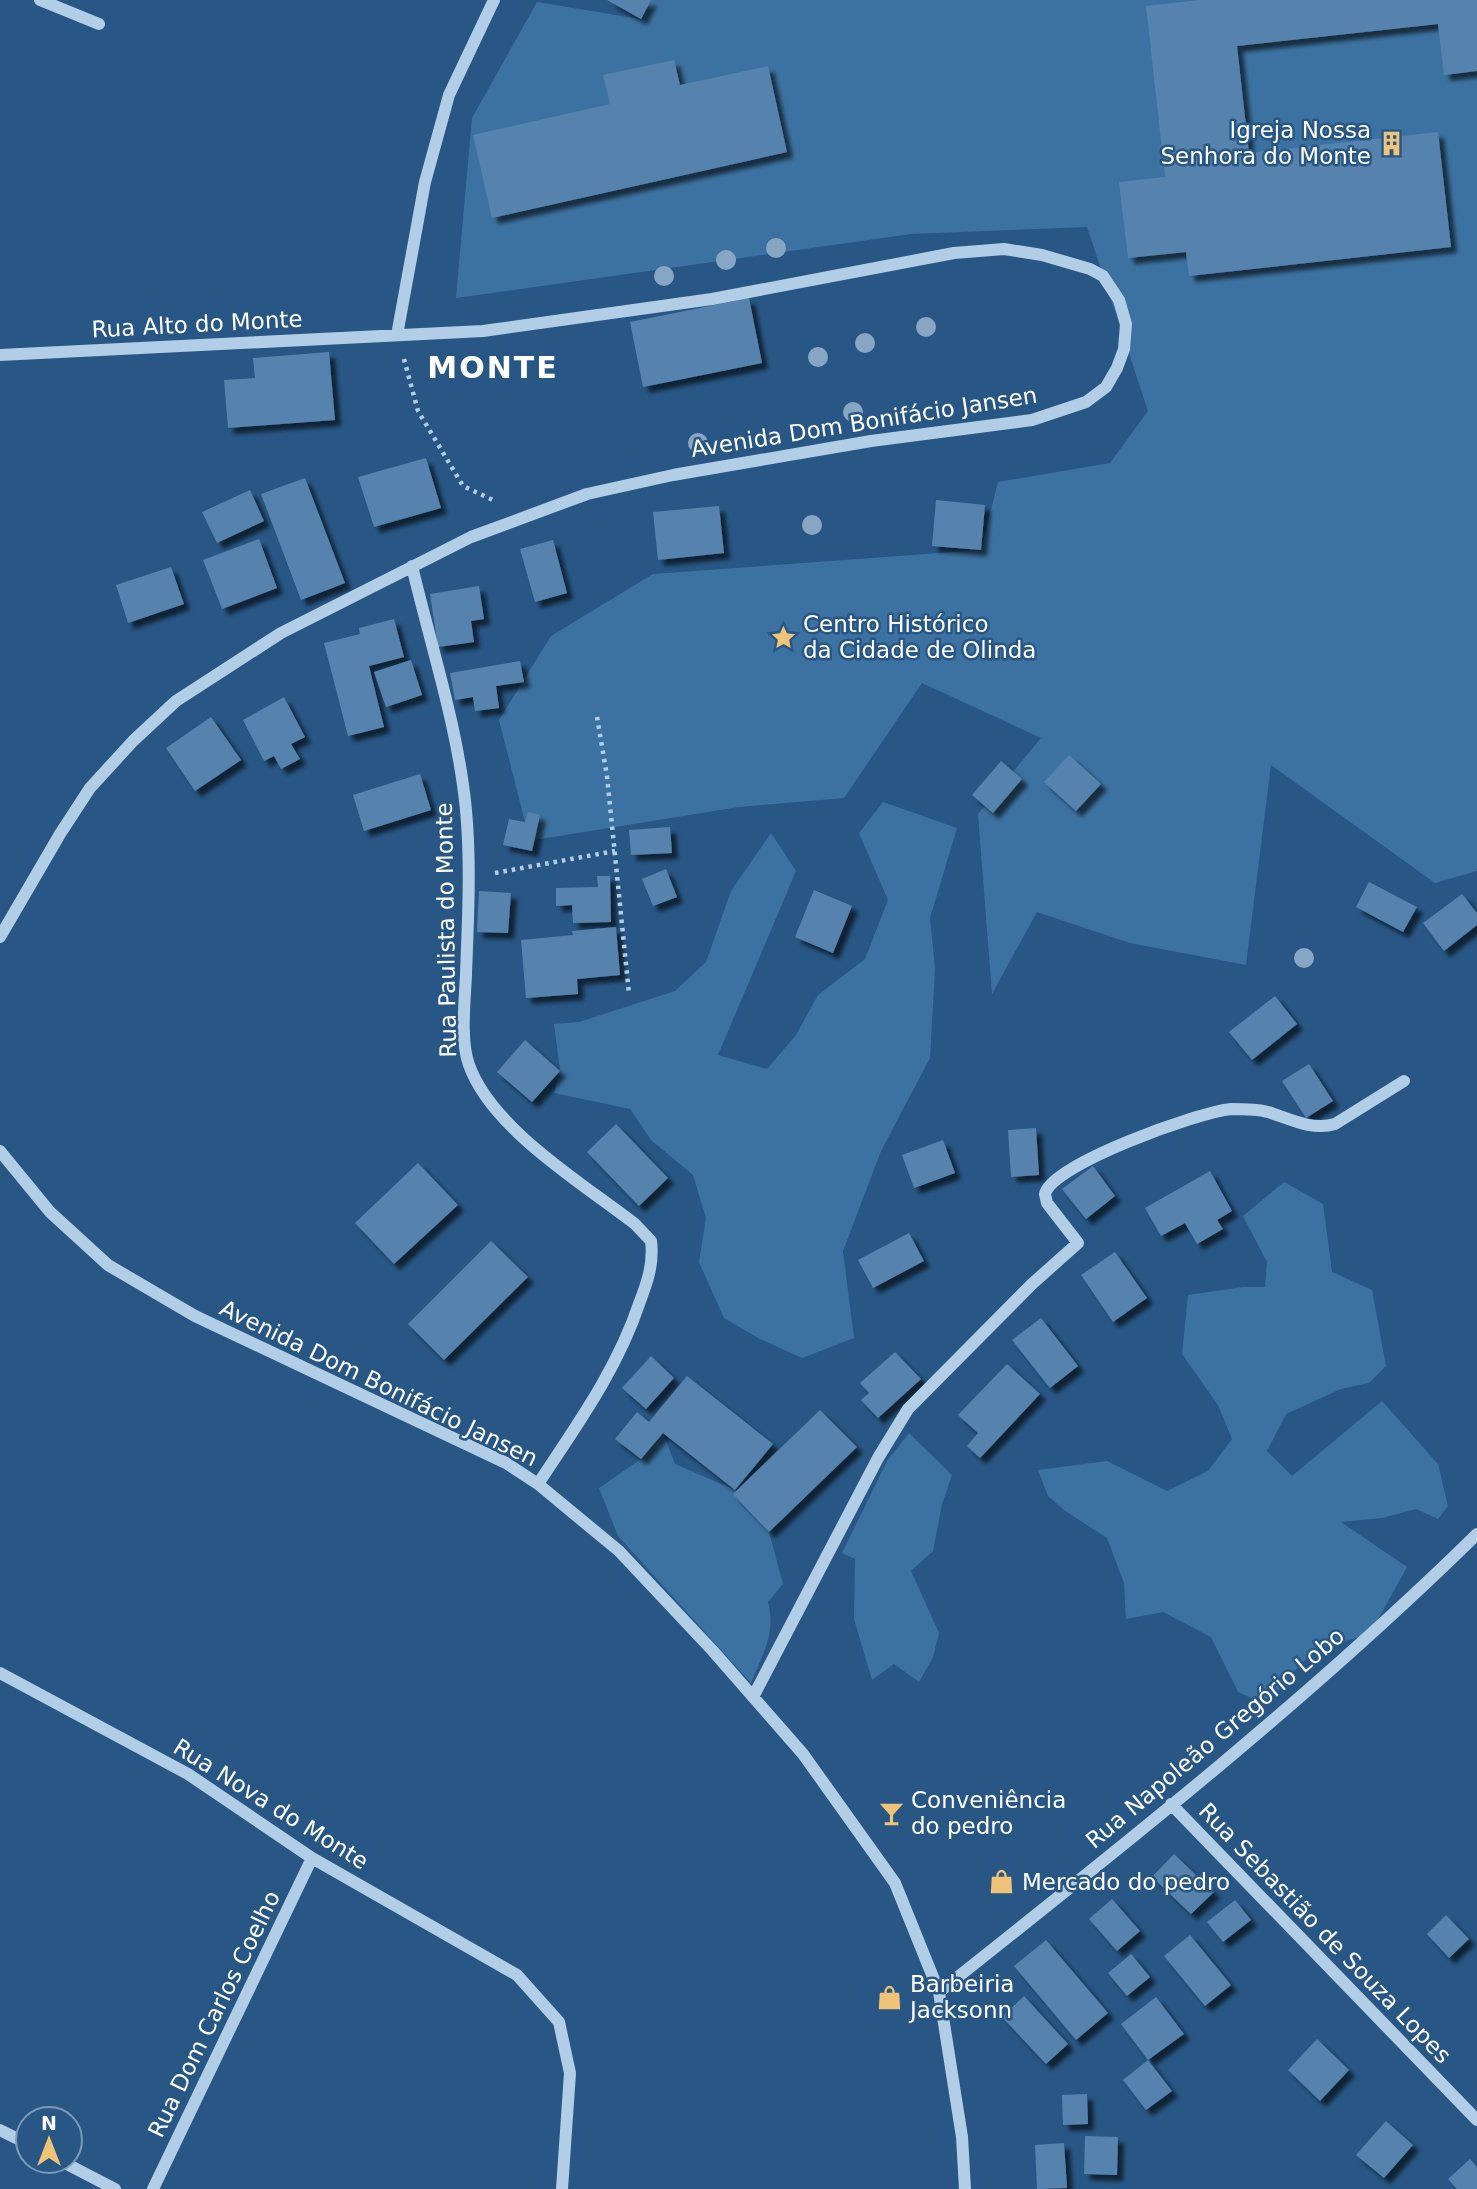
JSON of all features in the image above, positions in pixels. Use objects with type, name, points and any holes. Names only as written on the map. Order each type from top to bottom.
[{"type":"street","points":[[40,0],[99,24]]},
{"type":"street","points":[[397,335],[425,182],[449,95],[495,0]]},
{"type":"street","name":"Avenida Dom Bonifácio Jansen","points":[[0,937],[90,788],[133,741],[176,701],[281,633],[471,537],[587,494],[673,475],[871,440],[1032,420],[1086,402],[1106,387],[1117,368],[1124,349],[1126,324],[1119,300],[1104,276],[1090,269],[1042,255],[1004,249],[954,253],[712,299],[483,331],[397,335]]},
{"type":"street","name":"Rua Alto do Monte","points":[[0,355],[397,335]]},
{"type":"street","name":"Rua Paulista do Monte","points":[[412,566],[454,729],[466,810],[469,878],[465,1011],[468,1064],[496,1110],[515,1133],[635,1224],[651,1241],[653,1253],[650,1273],[629,1334],[610,1374],[538,1484]]},
{"type":"street","points":[[753,1697],[878,1458],[908,1409],[1032,1284],[1077,1243],[1047,1202],[1045,1194],[1050,1184],[1110,1149],[1205,1114],[1232,1109],[1264,1111],[1308,1125],[1327,1126],[1335,1124],[1404,1081]]},
{"type":"street","name":"Avenida Dom Bonifácio Jansen","points":[[0,1151],[50,1212],[108,1265],[195,1316],[506,1463],[538,1484],[619,1552],[803,1754],[895,1883],[939,1992],[962,2137],[965,2189]]},
{"type":"street","name":"Rua Napoleão Gregório Lobo","points":[[939,1992],[1233,1755],[1422,1588],[1477,1534]]},
{"type":"street","name":"Rua Nova do Monte","points":[[0,1673],[188,1774],[312,1858],[517,1975],[559,2022],[570,2073],[562,2189]]},
{"type":"street","name":"Rua Sebastião de Souza Lopes","points":[[1171,1804],[1477,2120]]},
{"type":"street","name":"Rua Dom Carlos Coelho","points":[[153,2189],[312,1858]]},
{"type":"street","points":[[84,2173],[116,2189]]},
{"type":"path","points":[[397,335],[418,411],[463,486],[528,516]]},
{"type":"path","points":[[597,717],[607,776],[629,994]]},
{"type":"path","points":[[469,878],[615,851]]},
{"type":"shaded area","points":[[651,0],[1477,0],[1477,871],[1435,883],[1271,765],[1246,965],[1130,943],[1037,912],[992,994],[978,814],[1041,738],[922,683],[844,798],[739,807],[528,841],[499,720],[551,636],[653,574],[981,550],[998,482],[1110,463],[1148,411],[1087,227],[911,234],[456,298],[472,118],[537,2],[640,19]]},
{"type":"shaded area","points":[[883,802],[957,828],[930,918],[935,968],[930,1058],[881,1151],[843,1251],[854,1338],[802,1358],[758,1338],[724,1318],[699,1262],[706,1218],[693,1175],[651,1140],[630,1109],[554,1093],[560,1070],[554,1024],[579,1022],[675,991],[706,962],[731,891],[771,833],[796,871],[718,1055],[767,1069],[796,1035],[818,995],[865,959],[888,900],[859,833]]},
{"type":"shaded area","points":[[1284,1182],[1323,1204],[1332,1272],[1372,1290],[1386,1366],[1369,1383],[1341,1389],[1286,1414],[1267,1451],[1292,1476],[1382,1401],[1438,1464],[1448,1506],[1438,1519],[1416,1509],[1382,1518],[1341,1522],[1407,1567],[1370,1634],[1317,1649],[1285,1680],[1269,1706],[1238,1692],[1211,1637],[1163,1612],[1126,1619],[1124,1583],[1107,1538],[1064,1510],[1048,1496],[1038,1470],[1107,1461],[1167,1491],[1208,1471],[1232,1439],[1218,1405],[1182,1354],[1188,1295],[1243,1287],[1265,1287],[1267,1262],[1243,1216]]},
{"type":"shaded area","points":[[663,1433],[675,1464],[735,1490],[769,1532],[783,1584],[768,1602],[769,1634],[751,1683],[618,1536],[599,1488],[641,1459]]},
{"type":"shaded area","points":[[909,1433],[952,1475],[942,1504],[933,1551],[911,1571],[939,1633],[933,1657],[919,1682],[894,1664],[872,1680],[854,1619],[855,1559],[842,1553],[887,1461]]},
{"type":"building","points":[[607,0],[651,0],[641,19]]},
{"type":"building","name":"Igreja Nossa Senhora do Monte","points":[[1199,0],[1477,0],[1477,71],[1444,75],[1438,24],[1237,46],[1249,153],[1438,132],[1451,247],[1189,276],[1186,252],[1128,258],[1119,182],[1165,177],[1146,6]]},
{"type":"building","points":[[674,60],[680,85],[768,66],[787,152],[492,218],[473,135],[610,104],[603,75]]},
{"type":"building","points":[[749,298],[762,363],[643,387],[630,322]]},
{"type":"building","points":[[329,352],[335,420],[228,428],[224,380],[255,378],[253,358]]},
{"type":"building","points":[[426,458],[441,508],[374,527],[358,477]]},
{"type":"building","points":[[305,478],[345,583],[301,600],[261,494]]},
{"type":"building","points":[[250,490],[264,521],[217,543],[202,512]]},
{"type":"building","points":[[936,500],[985,505],[981,550],[932,546]]},
{"type":"building","points":[[719,506],[724,553],[658,560],[653,512]]},
{"type":"building","points":[[259,539],[277,588],[222,609],[203,560]]},
{"type":"building","points":[[553,540],[567,593],[535,602],[520,549]]},
{"type":"building","points":[[171,567],[184,604],[128,623],[116,585]]},
{"type":"building","points":[[479,586],[484,619],[471,621],[474,642],[438,647],[430,594]]},
{"type":"building","points":[[394,619],[404,657],[369,666],[384,727],[348,736],[324,643],[360,634],[359,628]]},
{"type":"building","points":[[411,660],[422,695],[386,707],[374,672]]},
{"type":"building","points":[[520,661],[524,682],[496,686],[499,708],[475,711],[473,697],[455,700],[450,673]]},
{"type":"building","points":[[284,697],[305,737],[291,744],[300,759],[281,769],[274,756],[264,761],[243,720]]},
{"type":"building","points":[[211,717],[241,760],[195,791],[166,748]]},
{"type":"building","points":[[1069,755],[1101,784],[1076,811],[1044,782]]},
{"type":"building","points":[[1001,761],[1022,779],[993,813],[972,795]]},
{"type":"building","points":[[420,774],[431,810],[364,831],[353,795]]},
{"type":"building","points":[[528,812],[540,815],[532,851],[503,845],[509,819],[525,822]]},
{"type":"building","points":[[670,827],[672,853],[631,855],[629,830]]},
{"type":"building","points":[[666,869],[677,897],[653,906],[642,879]]},
{"type":"building","points":[[597,876],[610,876],[611,922],[573,923],[572,905],[556,906],[556,888],[598,887]]},
{"type":"building","points":[[1369,882],[1417,907],[1403,932],[1356,907]]},
{"type":"building","points":[[814,890],[852,906],[833,953],[795,937]]},
{"type":"building","points":[[479,891],[511,893],[508,933],[477,932]]},
{"type":"building","points":[[1462,894],[1477,913],[1477,925],[1444,951],[1423,923]]},
{"type":"building","points":[[616,927],[620,975],[577,979],[578,994],[526,998],[521,940]]},
{"type":"building","points":[[1275,996],[1297,1024],[1252,1060],[1229,1032]]},
{"type":"building","points":[[525,1040],[560,1071],[532,1102],[497,1072]]},
{"type":"building","points":[[1309,1064],[1333,1101],[1306,1118],[1282,1081]]},
{"type":"building","points":[[616,1124],[668,1178],[639,1206],[587,1152]]},
{"type":"building","points":[[1036,1128],[1039,1175],[1011,1177],[1008,1130]]},
{"type":"building","points":[[943,1140],[955,1173],[914,1188],[902,1155]]},
{"type":"building","points":[[418,1163],[458,1205],[394,1264],[355,1223]]},
{"type":"building","points":[[1093,1166],[1115,1196],[1086,1219],[1062,1189]]},
{"type":"building","points":[[1210,1171],[1232,1211],[1217,1220],[1223,1229],[1197,1244],[1185,1223],[1161,1236],[1145,1208]]},
{"type":"building","points":[[909,1233],[924,1261],[873,1288],[858,1260]]},
{"type":"building","points":[[491,1241],[528,1277],[444,1360],[408,1324]]},
{"type":"building","points":[[1115,1252],[1147,1298],[1113,1322],[1081,1275]]},
{"type":"building","points":[[1041,1318],[1078,1366],[1050,1388],[1012,1340]]},
{"type":"building","points":[[895,1352],[921,1379],[878,1418],[861,1400],[869,1393],[860,1383]]},
{"type":"building","points":[[651,1356],[674,1378],[646,1409],[622,1388]]},
{"type":"building","points":[[1007,1364],[1040,1394],[980,1458],[967,1446],[978,1433],[958,1415]]},
{"type":"building","points":[[687,1376],[773,1444],[735,1490],[663,1433],[641,1459],[615,1439],[637,1412],[649,1422]]},
{"type":"building","points":[[820,1410],[857,1447],[769,1532],[733,1494]]},
{"type":"building","points":[[1174,1854],[1214,1892],[1191,1914],[1152,1877]]},
{"type":"building","points":[[1112,1899],[1140,1931],[1117,1951],[1089,1919]]},
{"type":"building","points":[[1235,1900],[1251,1920],[1223,1942],[1207,1922]]},
{"type":"building","points":[[1446,1915],[1469,1939],[1449,1958],[1427,1934]]},
{"type":"building","points":[[1190,1935],[1231,1985],[1205,2006],[1164,1956]]},
{"type":"building","points":[[1046,1940],[1108,2013],[1076,2040],[1014,1966]]},
{"type":"building","points":[[1131,1954],[1150,1977],[1127,1996],[1108,1973]]},
{"type":"building","points":[[1024,1996],[1068,2044],[1046,2064],[1002,2017]]},
{"type":"building","points":[[1156,1997],[1184,2034],[1148,2060],[1121,2024]]},
{"type":"building","points":[[1317,2039],[1349,2070],[1320,2101],[1288,2070]]},
{"type":"building","points":[[1148,2060],[1172,2091],[1146,2110],[1123,2080]]},
{"type":"building","points":[[1087,2094],[1088,2124],[1063,2125],[1062,2095]]},
{"type":"building","points":[[1386,2121],[1413,2145],[1384,2178],[1356,2155]]},
{"type":"building","points":[[1085,2136],[1118,2137],[1117,2175],[1084,2174]]},
{"type":"building","points":[[1064,2143],[1067,2188],[1037,2189],[1035,2145]]},
{"type":"building","points":[[1470,2159],[1477,2167],[1477,2189],[1457,2189],[1448,2179]]},
{"type":"place","name":"Igreja Nossa Senhora do Monte","points":[[1391,143]]},
{"type":"place","name":"Centro Histórico da Cidade de Olinda","points":[[783,637]]},
{"type":"place","name":"Conveniência do pedro","points":[[891,1813]]},
{"type":"place","name":"Mercado do pedro","points":[[1002,1882]]},
{"type":"place","name":"Barbeiria Jacksonn","points":[[890,1997]]},
{"type":"district","name":"MONTE","points":[[493,367]]}]
